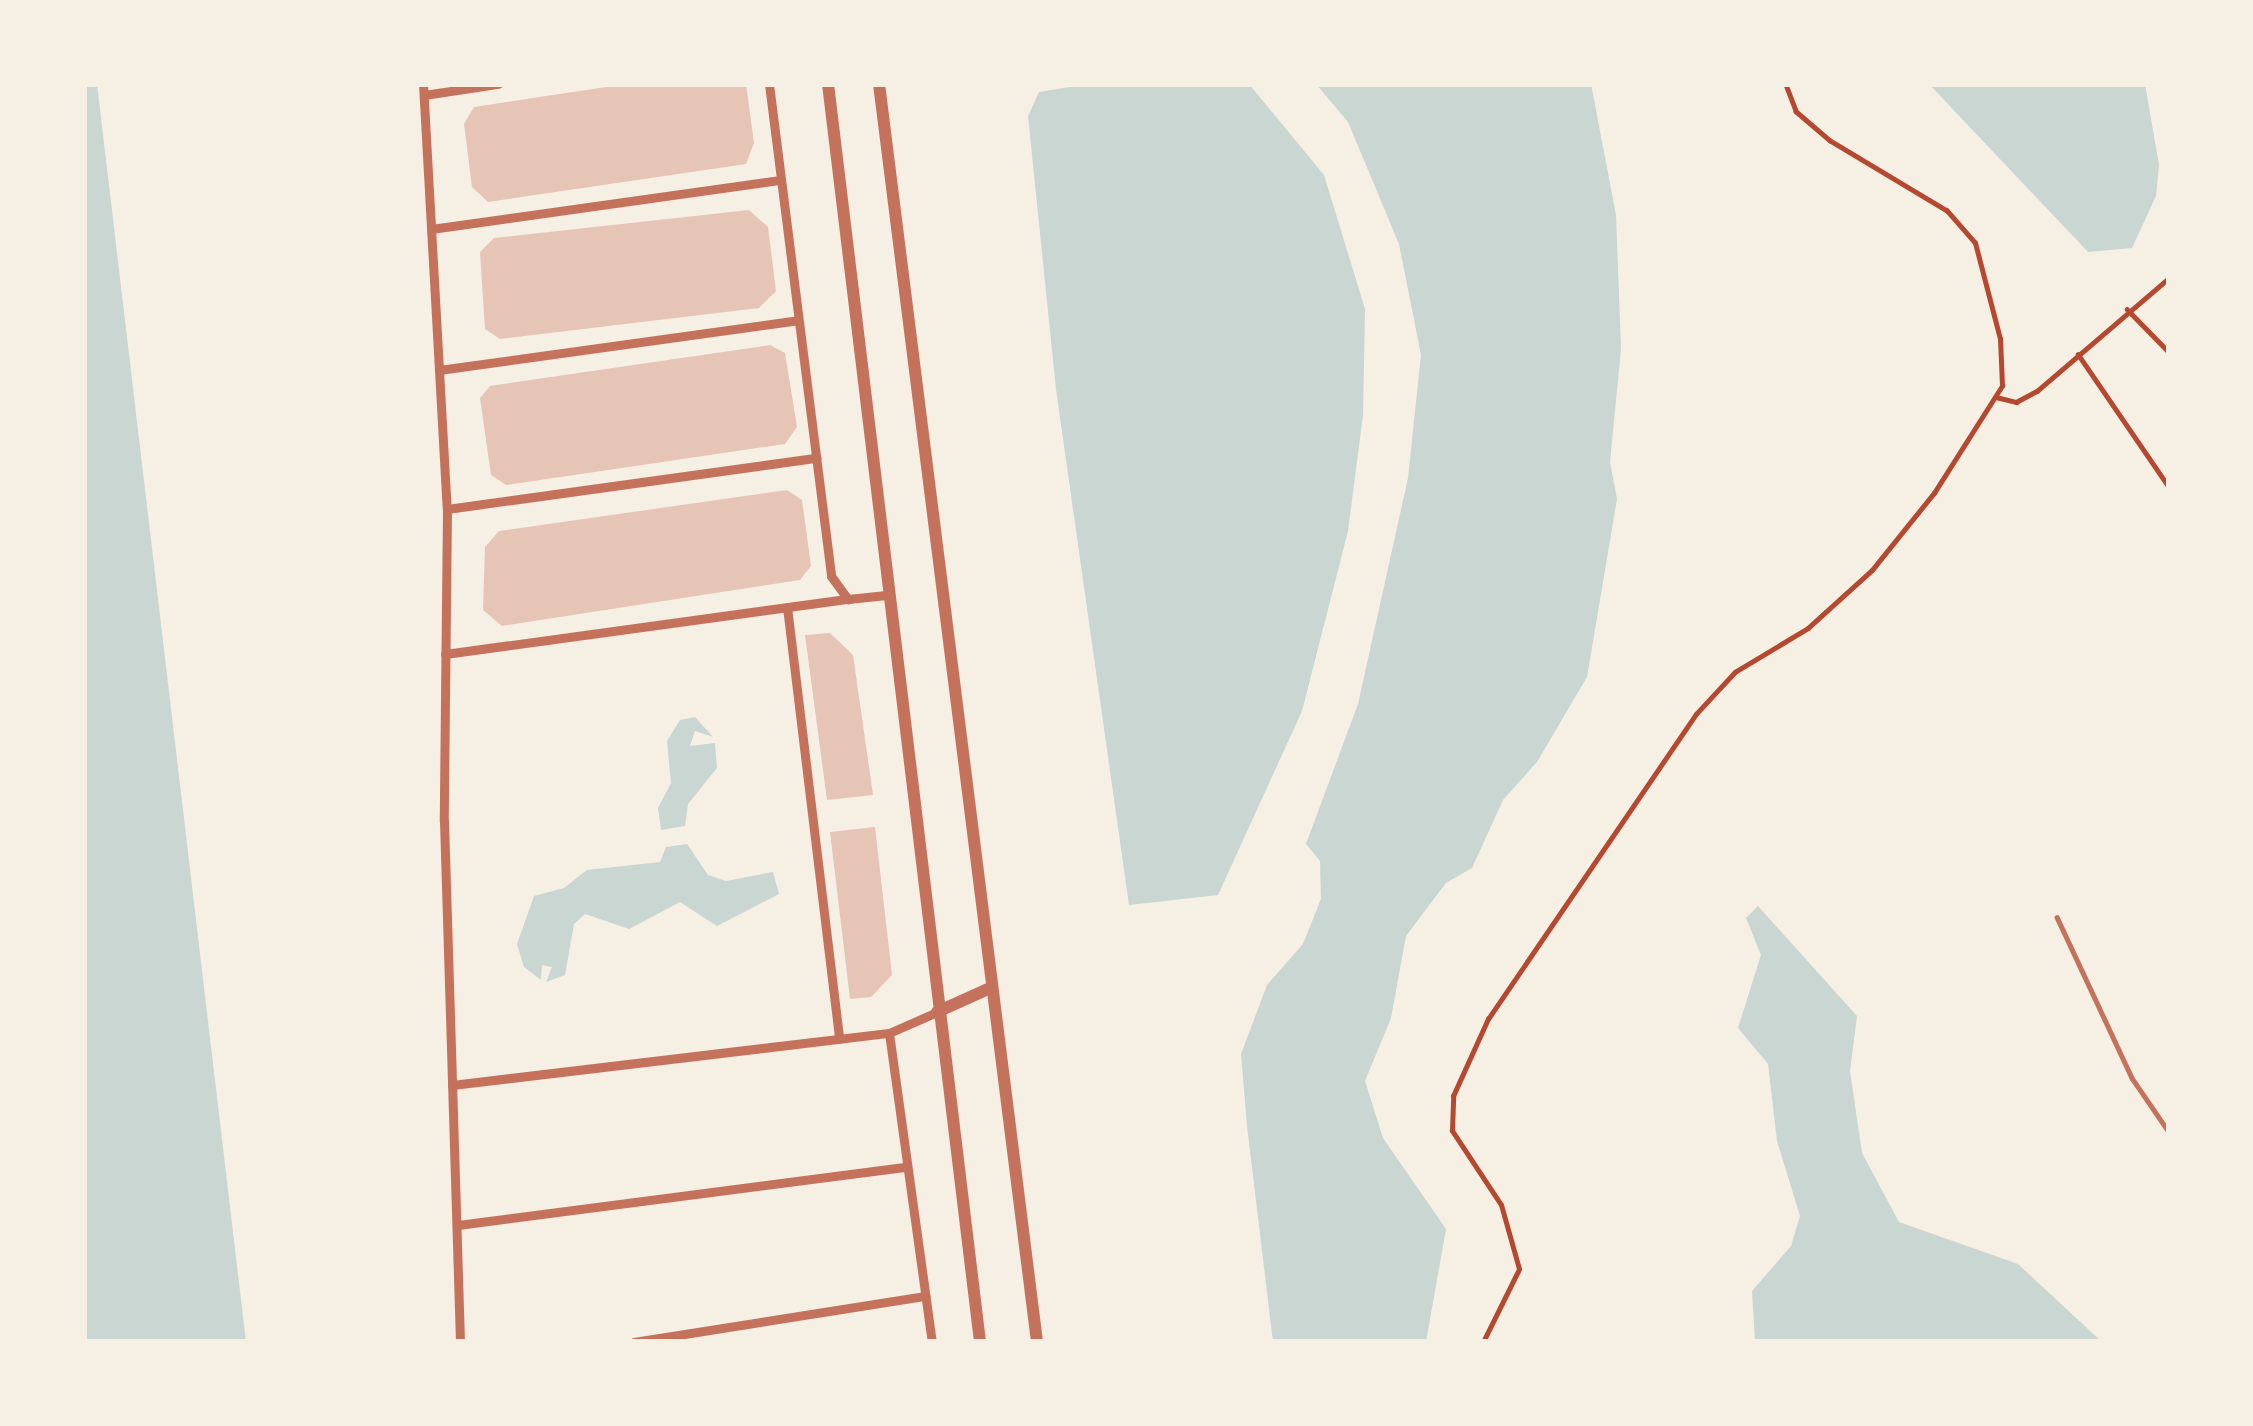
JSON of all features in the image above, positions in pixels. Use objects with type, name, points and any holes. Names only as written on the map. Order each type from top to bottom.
[{"type":"street","points":[[460,1342],[445,653],[447,509],[423,89],[498,84]]},
{"type":"street","points":[[769,84],[831,576],[848,599]]},
{"type":"street","points":[[828,84],[884,595],[980,1342]]},
{"type":"street","points":[[879,84],[988,989],[1037,1342]]},
{"type":"street","points":[[431,230],[781,179]]},
{"type":"street","points":[[439,370],[798,320]]},
{"type":"street","points":[[447,509],[816,458]]},
{"type":"street","points":[[445,653],[884,595]]},
{"type":"street","points":[[787,607],[839,1039]]},
{"type":"street","points":[[452,1085],[890,1033],[988,989]]},
{"type":"street","points":[[890,1033],[932,1342]]},
{"type":"street","points":[[458,1225],[907,1167]]},
{"type":"street","points":[[634,1342],[926,1296]]},
{"type":"lane","points":[[2057,917],[2132,1078],[2169,1132]]},
{"type":"path","points":[[1483,1342],[1519,1269],[1501,1205],[1452,1131],[1453,1096],[1488,1019],[1696,714],[1735,672],[1808,628],[1872,570],[1996,397],[2000,339],[1975,243],[1946,211],[1830,141],[1796,112],[1785,84]]},
{"type":"path","points":[[1996,397],[2016,401],[2037,392],[2127,309],[2169,278]]},
{"type":"path","points":[[2127,309],[2169,352]]},
{"type":"path","points":[[2078,354],[2169,487]]},
{"type":"shaded area","points":[[84,84],[97,84],[246,1342],[84,1342]]},
{"type":"shaded area","points":[[1089,84],[1249,84],[1324,175],[1365,309],[1363,415],[1348,531],[1302,711],[1218,895],[1129,905],[1056,389],[1028,116],[1039,92]]},
{"type":"shaded area","points":[[1316,84],[1591,84],[1616,215],[1621,349],[1610,462],[1617,499],[1587,677],[1537,762],[1503,800],[1472,868],[1446,883],[1406,936],[1391,1018],[1365,1081],[1383,1138],[1446,1229],[1426,1342],[1273,1342],[1247,1126],[1241,1054],[1267,985],[1303,944],[1321,899],[1320,861],[1306,844],[1358,704],[1408,478],[1421,355],[1399,244],[1348,122]]},
{"type":"shaded area","points":[[1929,84],[2145,84],[2159,165],[2156,196],[2132,248],[2088,252]]},
{"type":"shaded area","points":[[695,717],[713,737],[695,731],[690,746],[715,743],[717,768],[688,804],[685,826],[661,830],[658,808],[671,783],[667,741],[680,720]]},
{"type":"shaded area","points":[[687,844],[708,875],[726,881],[773,872],[779,894],[717,926],[680,902],[629,929],[585,914],[574,924],[565,975],[546,982],[552,967],[542,965],[541,980],[524,967],[517,944],[534,896],[564,888],[587,870],[660,862],[666,847]]},
{"type":"shaded area","points":[[1758,906],[1857,1016],[1850,1071],[1862,1153],[1899,1222],[2018,1264],[2102,1342],[1755,1342],[1752,1291],[1791,1246],[1800,1216],[1777,1141],[1768,1064],[1738,1028],[1761,955],[1746,918]]},
{"type":"building","points":[[626,84],[746,84],[754,143],[746,164],[488,202],[472,187],[464,124],[474,107]]},
{"type":"building","points":[[749,210],[768,227],[776,291],[759,308],[500,339],[485,329],[480,252],[494,238]]},
{"type":"building","points":[[770,345],[785,353],[797,427],[785,444],[506,485],[491,475],[480,398],[490,386]]},
{"type":"building","points":[[787,490],[802,500],[811,566],[800,580],[502,626],[483,610],[485,547],[499,531]]},
{"type":"building","points":[[830,633],[853,655],[873,795],[827,800],[805,635]]},
{"type":"building","points":[[875,827],[892,975],[871,997],[850,999],[830,832]]}]
